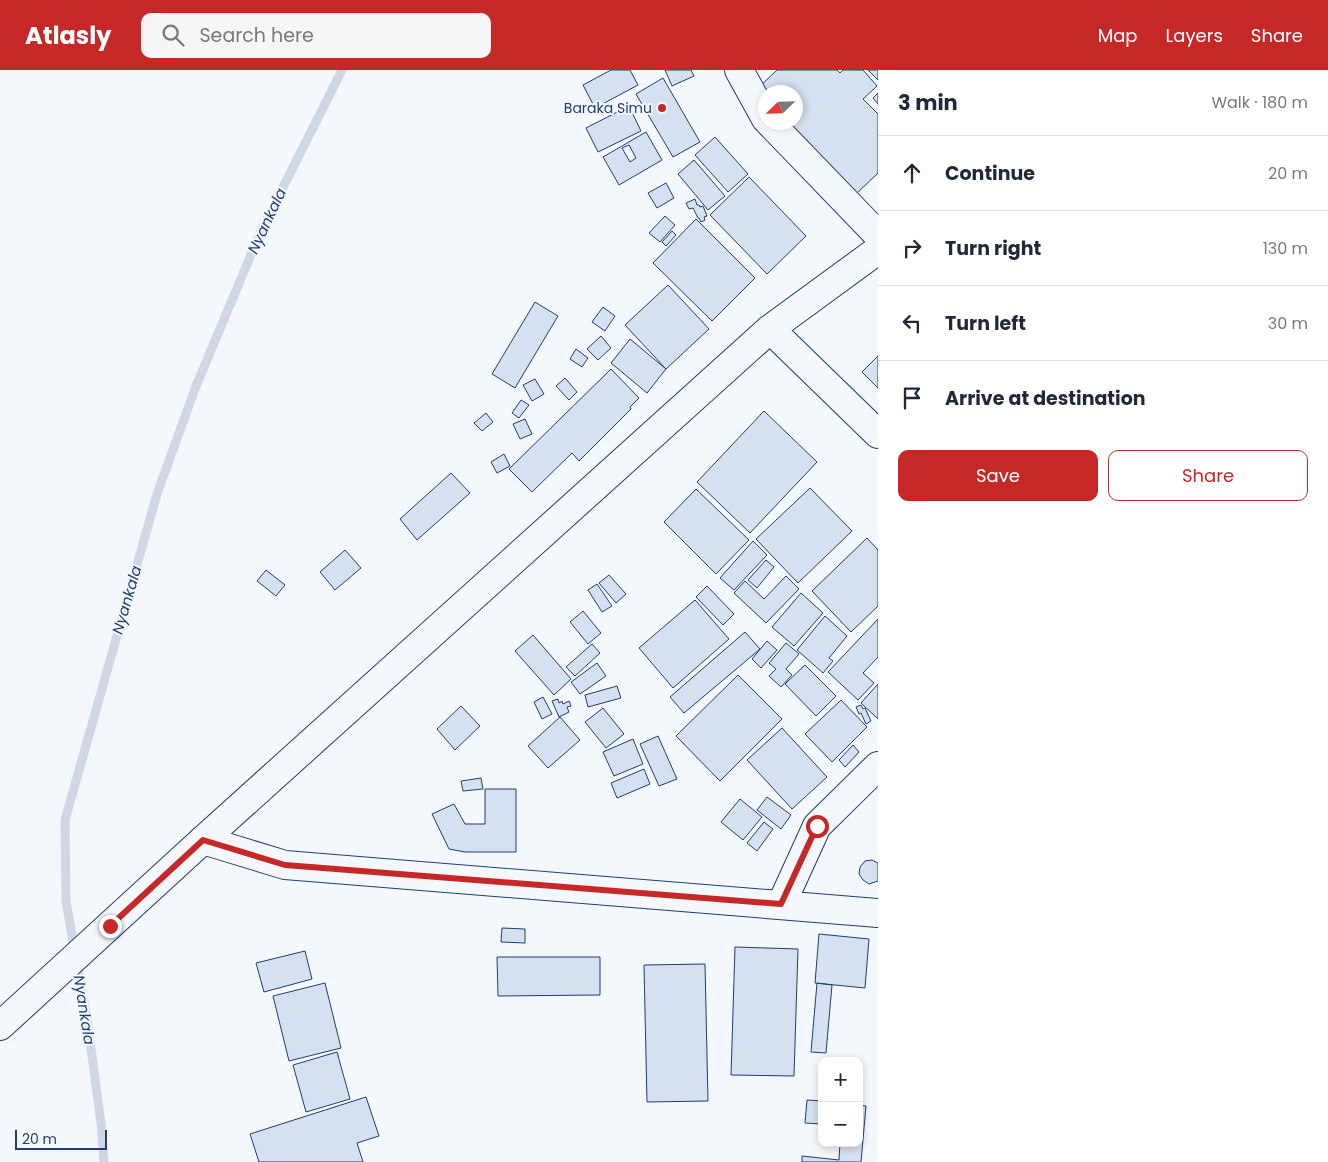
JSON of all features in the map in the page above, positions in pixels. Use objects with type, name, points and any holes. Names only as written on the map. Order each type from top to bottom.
[{"type":"main road","points":[[739,70],[758,104]]},
{"type":"main road","points":[[777,130],[878,235]]},
{"type":"main road","points":[[6,1021],[203,840],[770,329],[878,250]]},
{"type":"main road","points":[[770,329],[878,434]]},
{"type":"main road","points":[[781,904],[817,826],[878,766]]},
{"type":"main road","points":[[203,840],[285,865],[878,913]]},
{"type":"building","points":[[611,70],[630,70],[638,85],[595,108],[583,85]]},
{"type":"building","points":[[665,70],[691,70],[694,76],[672,86]]},
{"type":"building","points":[[777,70],[837,70],[840,73],[843,70],[863,70],[877,86],[863,99],[878,114],[878,173],[856,194],[796,130],[803,130],[803,85],[761,85]]},
{"type":"building","points":[[868,70],[878,70],[878,80]]},
{"type":"building","points":[[663,78],[700,142],[673,157],[636,94]]},
{"type":"building","points":[[878,93],[878,104],[873,98]]},
{"type":"building","points":[[629,106],[641,131],[598,152],[586,128]]},
{"type":"building","points":[[646,132],[662,160],[619,185],[603,157]],"holes":[[[629,145],[636,158],[630,162],[622,148]]]},
{"type":"building","points":[[715,137],[748,174],[728,192],[695,155]]},
{"type":"building","points":[[694,160],[725,196],[708,210],[678,174]]},
{"type":"building","points":[[749,177],[806,236],[767,274],[710,215]]},
{"type":"building","points":[[666,183],[674,198],[657,208],[648,193]]},
{"type":"building","points":[[695,199],[697,205],[703,206],[707,216],[701,222],[693,208],[689,209],[686,203]]},
{"type":"building","points":[[665,216],[675,225],[660,242],[649,233]]},
{"type":"building","points":[[696,219],[755,278],[712,321],[653,263]]},
{"type":"building","points":[[672,231],[676,235],[666,246],[662,242]]},
{"type":"building","points":[[668,285],[709,329],[666,369],[625,325]]},
{"type":"building","points":[[535,302],[558,316],[515,388],[492,374]]},
{"type":"building","points":[[603,307],[615,316],[605,331],[592,322]]},
{"type":"building","points":[[601,336],[611,348],[598,360],[587,349]]},
{"type":"building","points":[[630,339],[666,369],[647,393],[611,363]]},
{"type":"building","points":[[576,349],[588,358],[582,367],[570,359]]},
{"type":"building","points":[[878,356],[878,388],[862,372]]},
{"type":"building","points":[[611,369],[639,398],[630,407],[631,409],[579,461],[572,453],[532,492],[509,469]]},
{"type":"building","points":[[565,378],[577,392],[569,400],[556,386]]},
{"type":"building","points":[[535,379],[544,394],[532,401],[523,385]]},
{"type":"building","points":[[521,400],[529,405],[519,418],[512,413]]},
{"type":"building","points":[[764,411],[817,462],[750,533],[697,482]]},
{"type":"building","points":[[486,413],[493,422],[482,431],[474,423]]},
{"type":"building","points":[[525,419],[532,434],[520,439],[513,424]]},
{"type":"building","points":[[504,454],[510,466],[497,473],[491,462]]},
{"type":"building","points":[[451,473],[470,493],[417,540],[400,519]]},
{"type":"building","points":[[810,488],[852,531],[798,583],[756,539]]},
{"type":"building","points":[[696,489],[749,540],[716,574],[664,522]]},
{"type":"building","points":[[867,538],[878,550],[878,606],[851,632],[812,591]]},
{"type":"building","points":[[753,541],[767,555],[734,590],[720,578]]},
{"type":"building","points":[[345,550],[361,568],[335,590],[320,572]]},
{"type":"building","points":[[766,560],[774,567],[757,588],[748,580]]},
{"type":"building","points":[[266,570],[285,585],[276,596],[257,581]]},
{"type":"building","points":[[609,575],[626,594],[616,603],[599,583]]},
{"type":"building","points":[[786,576],[799,589],[766,623],[734,593],[745,581],[764,599]]},
{"type":"building","points":[[597,584],[612,606],[602,612],[588,590]]},
{"type":"building","points":[[707,586],[734,614],[723,625],[696,597]]},
{"type":"building","points":[[801,593],[823,613],[794,646],[772,627]]},
{"type":"building","points":[[695,600],[729,639],[673,688],[639,648]]},
{"type":"building","points":[[583,611],[601,633],[588,644],[570,622]]},
{"type":"building","points":[[825,616],[847,636],[829,658],[833,661],[823,673],[797,650]]},
{"type":"building","points":[[878,619],[878,657],[863,673],[874,683],[858,700],[828,672]]},
{"type":"building","points":[[745,632],[760,649],[684,713],[670,697]]},
{"type":"building","points":[[533,635],[571,679],[554,695],[515,651]]},
{"type":"building","points":[[767,641],[777,650],[761,668],[752,659]]},
{"type":"building","points":[[786,643],[799,654],[786,669],[792,675],[781,687],[769,676],[776,669],[769,663]]},
{"type":"building","points":[[592,644],[600,653],[575,676],[566,667]]},
{"type":"building","points":[[597,663],[606,676],[580,694],[571,682]]},
{"type":"building","points":[[805,665],[836,696],[816,716],[785,684]]},
{"type":"building","points":[[738,675],[782,719],[720,781],[676,736]]},
{"type":"building","points":[[878,684],[878,719],[861,703]]},
{"type":"building","points":[[617,686],[621,698],[588,707],[585,695]]},
{"type":"building","points":[[543,697],[552,714],[542,719],[534,702]]},
{"type":"building","points":[[558,699],[559,703],[562,701],[563,704],[569,701],[571,706],[567,707],[569,712],[559,717],[552,701]]},
{"type":"building","points":[[841,700],[867,727],[832,762],[805,734]]},
{"type":"building","points":[[861,705],[863,709],[865,708],[871,721],[866,724],[856,707]]},
{"type":"building","points":[[461,706],[480,726],[455,750],[437,729]]},
{"type":"building","points":[[603,708],[624,734],[606,748],[585,722]]},
{"type":"building","points":[[560,717],[580,740],[548,768],[528,746]]},
{"type":"building","points":[[782,728],[827,777],[792,809],[747,760]]},
{"type":"building","points":[[658,736],[677,779],[659,786],[640,744]]},
{"type":"building","points":[[633,739],[643,764],[614,776],[603,752]]},
{"type":"building","points":[[853,745],[859,752],[845,767],[839,760]]},
{"type":"building","points":[[644,769],[650,784],[617,798],[611,783]]},
{"type":"building","points":[[481,778],[483,789],[463,791],[461,781]]},
{"type":"building","points":[[485,789],[516,789],[516,852],[465,852],[449,849],[432,814],[454,804],[465,824],[485,824]]},
{"type":"building","points":[[767,797],[791,815],[781,829],[757,810]]},
{"type":"building","points":[[740,799],[762,817],[743,840],[721,822]]},
{"type":"building","points":[[764,822],[773,829],[757,851],[747,843]]},
{"type":"building","points":[[872,860],[878,863],[878,881],[869,884],[859,874],[860,867],[865,861]]},
{"type":"building","points":[[502,928],[525,929],[525,943],[501,942]]},
{"type":"building","points":[[819,934],[869,939],[865,988],[815,983]]},
{"type":"building","points":[[735,947],[798,949],[794,1076],[731,1075]]},
{"type":"building","points":[[305,951],[312,979],[264,992],[256,963]]},
{"type":"building","points":[[497,957],[600,957],[600,995],[498,996]]},
{"type":"building","points":[[705,964],[708,1101],[647,1102],[644,965]]},
{"type":"building","points":[[325,983],[341,1048],[289,1061],[273,996]]},
{"type":"building","points":[[817,983],[832,985],[826,1053],[811,1052]]},
{"type":"building","points":[[337,1052],[350,1099],[306,1112],[293,1065]]},
{"type":"building","points":[[366,1097],[379,1136],[357,1143],[363,1162],[259,1162],[250,1134]]},
{"type":"building","points":[[807,1100],[818,1101],[818,1124],[805,1123]]},
{"type":"building","points":[[863,1106],[866,1106],[863,1140]]},
{"type":"building","points":[[840,1147],[862,1147],[861,1162],[802,1162],[802,1156],[839,1160]]},
{"type":"waterway","name":"Nyankala","points":[[104,1162],[101,1123],[88,1026],[66,901],[65,820],[157,494],[196,386],[261,231],[342,70]]},
{"type":"place","name":"Baraka Simu","points":[[662,108]]},
{"type":"route","points":[[110,926],[203,840],[285,865],[781,904],[817,826]]}]
